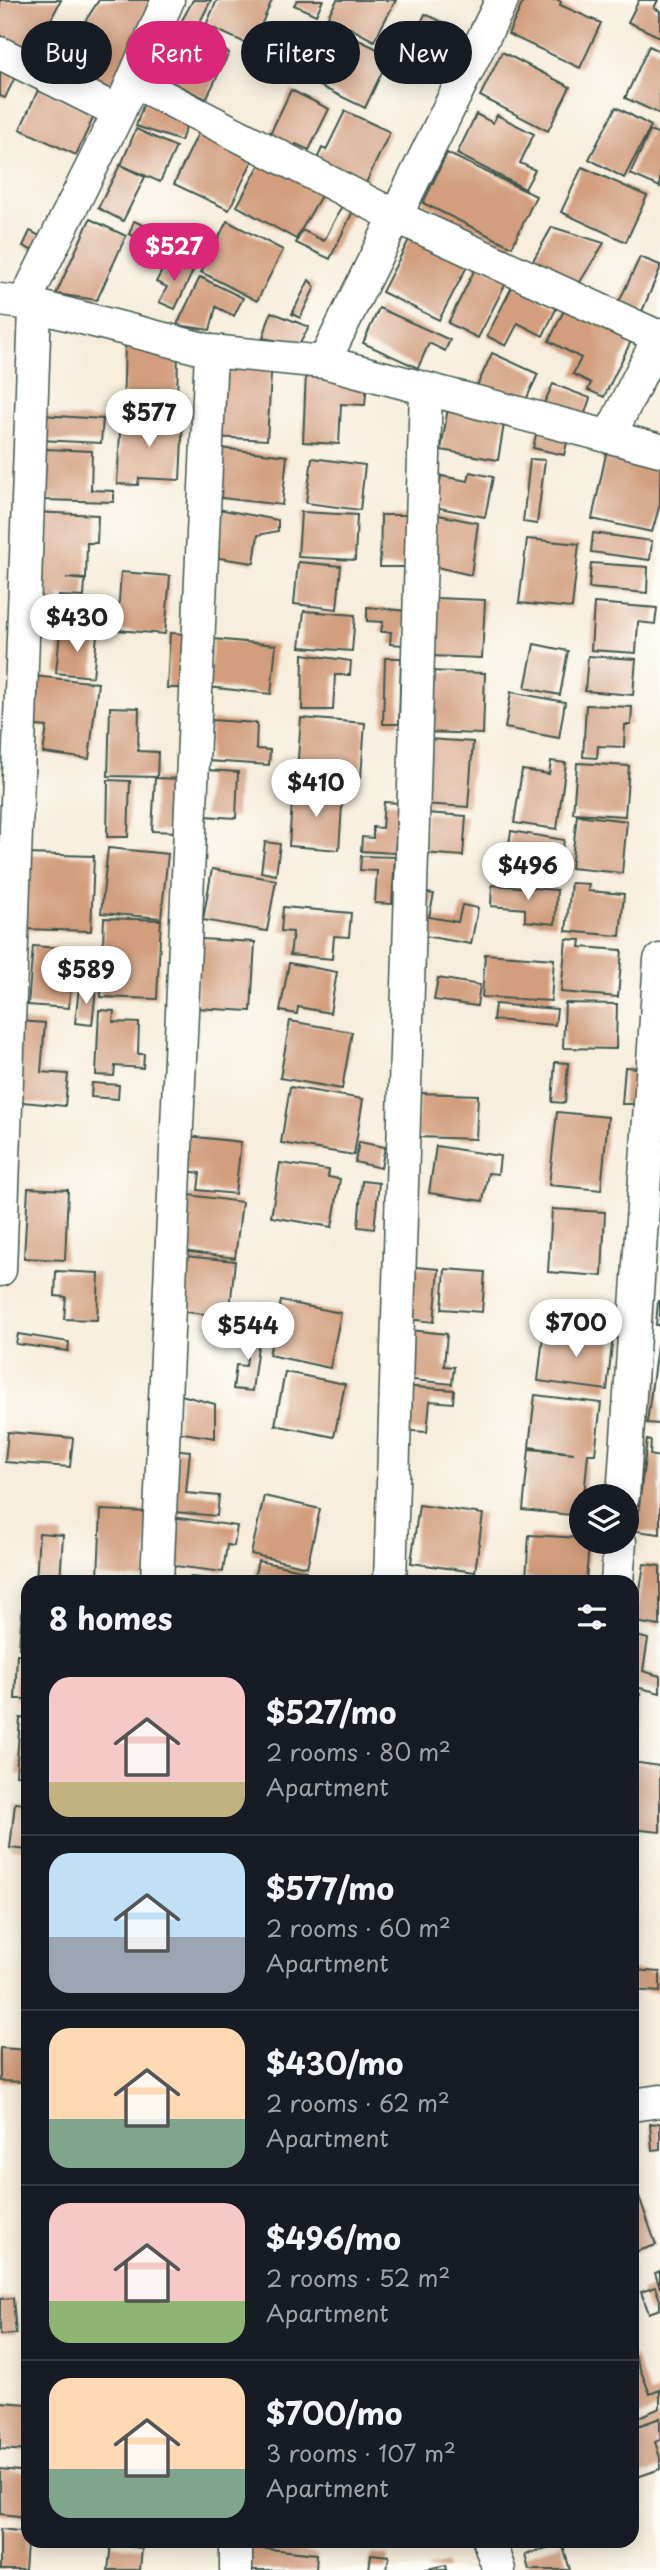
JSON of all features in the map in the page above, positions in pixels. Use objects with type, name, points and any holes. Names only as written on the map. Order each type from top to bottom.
[{"type":"street","points":[[159,21],[168,0]]},
{"type":"street","points":[[324,362],[502,0]]},
{"type":"street","points":[[0,53],[119,112]]},
{"type":"street","points":[[0,1270],[19,304],[119,112],[131,84]]},
{"type":"street","points":[[138,84],[396,216],[659,336],[609,437]]},
{"type":"street","points":[[19,304],[211,351],[324,362],[660,450]]},
{"type":"street","points":[[157,1575],[211,351]]},
{"type":"street","points":[[390,1575],[426,390]]},
{"type":"street","points":[[624,1484],[660,960]]},
{"type":"street","points":[[618,1575],[619,1554]]},
{"type":"street","points":[[639,2104],[660,2101]]},
{"type":"street","points":[[236,2548],[236,2570]]},
{"type":"street","points":[[491,2548],[499,2570]]},
{"type":"building","points":[[0,0],[61,0],[50,21],[21,21],[21,47],[0,36]]},
{"type":"building","points":[[99,0],[160,0],[150,21],[126,21],[126,74],[117,93],[98,84],[112,84],[112,21],[85,21]]},
{"type":"building","points":[[193,0],[211,0],[200,21],[182,21]]},
{"type":"building","points":[[217,0],[272,0],[263,21],[241,21],[241,41],[227,35],[227,21],[208,21]]},
{"type":"building","points":[[297,0],[323,0],[316,15],[294,5]]},
{"type":"building","points":[[337,0],[396,0],[385,21],[374,21],[374,41],[360,33],[360,21],[337,21],[328,16]]},
{"type":"building","points":[[524,0],[558,0],[560,5],[601,23],[580,68],[508,34]]},
{"type":"building","points":[[639,0],[658,0],[654,8],[660,11],[660,37],[628,22]]},
{"type":"building","points":[[425,14],[440,21],[422,21]]},
{"type":"building","points":[[360,41],[374,47],[374,84],[376,84],[365,108],[315,84],[360,84]]},
{"type":"building","points":[[649,46],[660,51],[660,114],[625,98]]},
{"type":"building","points":[[502,52],[570,87],[548,131],[480,96]]},
{"type":"building","points":[[0,67],[16,75],[5,98],[0,96]]},
{"type":"building","points":[[175,84],[214,84],[206,99]]},
{"type":"building","points":[[39,88],[95,114],[76,155],[20,129]]},
{"type":"building","points":[[291,90],[329,109],[309,150],[296,144],[294,148],[269,136]]},
{"type":"building","points":[[144,102],[189,118],[181,141],[136,126]]},
{"type":"building","points":[[616,107],[651,126],[624,178],[589,159]]},
{"type":"building","points":[[345,111],[390,132],[366,183],[317,159],[322,148],[326,150]]},
{"type":"building","points":[[476,114],[493,123],[497,115],[534,134],[520,163],[535,170],[525,189],[457,154]]},
{"type":"building","points":[[202,125],[257,151],[229,210],[174,184]]},
{"type":"building","points":[[136,129],[176,147],[160,182],[121,165]]},
{"type":"building","points":[[650,131],[660,135],[660,187],[630,174]]},
{"type":"building","points":[[266,153],[326,187],[296,239],[237,206]]},
{"type":"building","points":[[447,153],[536,196],[512,247],[423,203]]},
{"type":"building","points":[[120,165],[145,177],[123,221],[98,208]]},
{"type":"building","points":[[582,167],[647,196],[626,242],[561,212]]},
{"type":"building","points":[[346,198],[357,203],[330,259],[296,243],[302,230],[324,241]]},
{"type":"building","points":[[90,219],[126,236],[97,300],[56,294]]},
{"type":"building","points":[[134,221],[156,231],[151,243],[129,234]]},
{"type":"building","points":[[227,221],[283,250],[257,301],[201,272]]},
{"type":"building","points":[[552,227],[604,243],[575,290],[531,264]]},
{"type":"building","points":[[30,231],[44,238],[37,253],[23,246]]},
{"type":"building","points":[[413,232],[470,261],[439,320],[382,292]]},
{"type":"building","points":[[640,257],[660,265],[660,269],[640,316],[617,306]]},
{"type":"building","points":[[168,259],[193,271],[175,309],[159,302],[167,287],[156,282]]},
{"type":"building","points":[[478,263],[508,279],[478,338],[448,323]]},
{"type":"building","points":[[200,277],[243,298],[234,316],[216,307],[210,330],[177,325]]},
{"type":"building","points":[[309,280],[315,287],[300,318],[292,314]]},
{"type":"building","points":[[513,285],[557,307],[543,336],[518,323],[506,346],[487,336]]},
{"type":"building","points":[[568,302],[634,335],[604,397],[588,390],[591,383],[573,374],[581,358],[549,341]]},
{"type":"building","points":[[379,308],[450,340],[445,351],[429,343],[418,368],[363,343]]},
{"type":"building","points":[[271,312],[309,327],[299,345],[263,338]]},
{"type":"building","points":[[125,344],[178,345],[177,410],[123,409]]},
{"type":"building","points":[[492,353],[538,374],[524,404],[475,390]]},
{"type":"building","points":[[218,356],[272,359],[267,440],[213,437]]},
{"type":"building","points":[[306,372],[367,383],[365,405],[341,404],[339,444],[303,442]]},
{"type":"building","points":[[553,384],[590,398],[580,428],[538,416]]},
{"type":"building","points":[[448,408],[505,418],[498,460],[441,450]]},
{"type":"building","points":[[41,415],[103,419],[101,443],[39,440]]},
{"type":"building","points":[[121,416],[183,419],[180,480],[139,478],[138,485],[117,484]]},
{"type":"building","points":[[537,430],[568,438],[564,455],[533,448]]},
{"type":"building","points":[[608,445],[660,457],[660,504],[652,532],[592,519]]},
{"type":"building","points":[[220,448],[287,456],[282,505],[214,497]]},
{"type":"building","points":[[45,449],[92,451],[91,490],[114,491],[114,502],[44,500]]},
{"type":"building","points":[[312,458],[365,465],[360,510],[306,503]]},
{"type":"building","points":[[530,459],[545,460],[537,524],[523,522]]},
{"type":"building","points":[[470,472],[493,477],[485,517],[435,507],[441,476],[468,481]]},
{"type":"building","points":[[218,509],[278,520],[278,531],[258,535],[254,563],[212,557]]},
{"type":"building","points":[[33,512],[98,515],[97,543],[87,543],[86,579],[66,578],[85,580],[84,597],[59,596],[57,636],[33,635]]},
{"type":"building","points":[[301,512],[357,515],[355,560],[298,557]]},
{"type":"building","points":[[434,514],[478,523],[471,575],[432,566]]},
{"type":"building","points":[[381,515],[409,515],[408,567],[380,567]]},
{"type":"building","points":[[593,533],[652,541],[650,560],[591,552]]},
{"type":"building","points":[[527,539],[579,544],[572,608],[519,603]]},
{"type":"building","points":[[298,562],[341,566],[337,609],[294,604]]},
{"type":"building","points":[[591,563],[648,567],[647,593],[589,588]]},
{"type":"building","points":[[121,572],[170,576],[165,634],[117,630]]},
{"type":"building","points":[[434,598],[485,600],[482,658],[431,656]]},
{"type":"building","points":[[594,603],[657,608],[655,624],[638,622],[636,653],[591,650]]},
{"type":"building","points":[[367,607],[407,611],[404,645],[390,644],[391,632],[381,632],[383,622],[367,621]]},
{"type":"building","points":[[304,611],[355,615],[352,651],[300,647]]},
{"type":"building","points":[[60,632],[97,635],[93,677],[56,673]]},
{"type":"building","points":[[170,633],[184,634],[181,688],[167,688]]},
{"type":"building","points":[[213,639],[276,645],[271,694],[208,687]]},
{"type":"building","points":[[534,644],[568,651],[560,695],[525,688]]},
{"type":"building","points":[[303,654],[351,661],[350,675],[335,675],[333,710],[302,710]]},
{"type":"building","points":[[588,656],[636,659],[633,695],[585,691]]},
{"type":"building","points":[[385,658],[401,658],[399,724],[383,724]]},
{"type":"building","points":[[427,671],[485,673],[483,734],[425,732]]},
{"type":"building","points":[[33,676],[98,683],[89,759],[43,753],[47,727],[27,725]]},
{"type":"building","points":[[511,692],[565,702],[559,738],[505,728]]},
{"type":"building","points":[[586,705],[632,707],[631,725],[625,725],[624,747],[598,746],[597,758],[583,757]]},
{"type":"building","points":[[110,707],[139,708],[138,751],[158,752],[157,777],[108,776]]},
{"type":"building","points":[[301,718],[365,723],[361,777],[297,772]]},
{"type":"building","points":[[211,720],[257,723],[256,749],[270,750],[269,765],[208,761]]},
{"type":"building","points":[[428,739],[473,742],[468,807],[422,804]]},
{"type":"building","points":[[551,761],[566,763],[557,829],[514,823],[522,770],[549,774]]},
{"type":"building","points":[[577,763],[629,766],[625,816],[573,813]]},
{"type":"building","points":[[207,770],[238,772],[236,818],[204,816]]},
{"type":"building","points":[[155,778],[181,779],[178,832],[152,831]]},
{"type":"building","points":[[108,780],[130,781],[128,837],[107,837]]},
{"type":"building","points":[[293,787],[343,791],[339,850],[289,846]]},
{"type":"building","points":[[384,802],[399,803],[395,853],[361,851],[362,837],[373,838],[373,827],[382,828]]},
{"type":"building","points":[[426,813],[466,816],[463,856],[423,853]]},
{"type":"building","points":[[577,815],[627,821],[622,873],[571,868]]},
{"type":"building","points":[[511,831],[564,840],[560,866],[507,857]]},
{"type":"building","points":[[265,842],[280,844],[276,875],[261,872]]},
{"type":"building","points":[[108,848],[168,854],[161,918],[101,913]]},
{"type":"building","points":[[25,854],[94,856],[91,931],[22,929]]},
{"type":"building","points":[[361,856],[395,857],[392,904],[375,903],[377,871],[360,870]]},
{"type":"building","points":[[212,869],[276,880],[267,931],[203,920]]},
{"type":"building","points":[[571,883],[589,884],[588,891],[624,894],[620,936],[566,931]]},
{"type":"building","points":[[492,885],[557,890],[555,924],[525,921],[525,909],[491,906]]},
{"type":"building","points":[[421,892],[434,894],[429,917],[458,922],[462,905],[478,908],[471,944],[413,934]]},
{"type":"building","points":[[283,907],[351,913],[349,937],[334,936],[332,959],[290,955],[293,932],[281,931]]},
{"type":"building","points":[[104,918],[161,920],[157,999],[101,997]]},
{"type":"building","points":[[200,939],[255,942],[251,1011],[196,1008]]},
{"type":"building","points":[[566,939],[581,940],[580,947],[622,950],[618,997],[561,992]]},
{"type":"building","points":[[33,946],[73,949],[69,1008],[28,1005]]},
{"type":"building","points":[[485,954],[554,959],[551,1001],[482,997]]},
{"type":"building","points":[[289,963],[337,972],[330,1013],[298,1007],[297,1014],[280,1011]]},
{"type":"building","points":[[438,978],[480,985],[477,1006],[434,1000]]},
{"type":"building","points":[[79,987],[96,989],[92,1025],[75,1023]]},
{"type":"building","points":[[565,1003],[617,1004],[616,1049],[563,1048]]},
{"type":"building","points":[[495,1004],[557,1009],[555,1025],[493,1020]]},
{"type":"building","points":[[99,1010],[114,1011],[113,1022],[139,1023],[138,1054],[144,1054],[143,1068],[115,1066],[114,1076],[96,1075]]},
{"type":"building","points":[[19,1021],[45,1023],[41,1072],[68,1074],[65,1106],[12,1101]]},
{"type":"building","points":[[290,1021],[352,1032],[342,1089],[280,1078]]},
{"type":"building","points":[[555,1062],[568,1063],[565,1103],[552,1102]]},
{"type":"building","points":[[625,1067],[638,1068],[635,1104],[622,1104]]},
{"type":"building","points":[[92,1083],[119,1085],[118,1099],[91,1097]]},
{"type":"building","points":[[290,1087],[363,1099],[354,1155],[281,1143]]},
{"type":"building","points":[[419,1093],[478,1095],[476,1139],[417,1137]]},
{"type":"building","points":[[557,1112],[608,1117],[601,1190],[549,1185]]},
{"type":"building","points":[[187,1136],[241,1142],[235,1194],[198,1190],[200,1173],[182,1170]]},
{"type":"building","points":[[359,1142],[385,1147],[381,1168],[355,1162]]},
{"type":"building","points":[[436,1146],[500,1156],[498,1174],[488,1173],[483,1201],[429,1193]]},
{"type":"building","points":[[280,1163],[329,1170],[328,1177],[340,1179],[332,1227],[271,1217]]},
{"type":"building","points":[[362,1181],[379,1183],[374,1229],[358,1227]]},
{"type":"building","points":[[28,1188],[68,1190],[65,1260],[24,1258]]},
{"type":"building","points":[[189,1195],[242,1202],[235,1258],[182,1251]]},
{"type":"building","points":[[552,1209],[605,1212],[602,1276],[548,1272]]},
{"type":"building","points":[[184,1256],[235,1261],[229,1317],[178,1311]]},
{"type":"building","points":[[403,1266],[439,1269],[434,1322],[399,1318]]},
{"type":"building","points":[[445,1269],[485,1272],[482,1312],[442,1309]]},
{"type":"building","points":[[56,1271],[99,1273],[97,1320],[64,1319],[66,1297],[55,1296]]},
{"type":"building","points":[[281,1301],[341,1313],[330,1368],[269,1355]]},
{"type":"building","points":[[658,1301],[660,1325],[656,1325]]},
{"type":"building","points":[[251,1322],[261,1323],[252,1391],[233,1389],[236,1365],[246,1366]]},
{"type":"building","points":[[544,1328],[613,1336],[607,1390],[538,1381]]},
{"type":"building","points":[[409,1330],[447,1334],[444,1366],[454,1367],[452,1384],[404,1379]]},
{"type":"building","points":[[18,1334],[69,1342],[68,1351],[16,1344]]},
{"type":"building","points":[[657,1346],[660,1347],[660,1424],[647,1423]]},
{"type":"building","points":[[285,1372],[345,1384],[334,1437],[275,1425]]},
{"type":"building","points":[[401,1386],[454,1390],[453,1403],[430,1401],[427,1432],[397,1430]]},
{"type":"building","points":[[181,1395],[215,1404],[215,1438],[177,1432]]},
{"type":"building","points":[[535,1395],[601,1403],[595,1454],[588,1454],[585,1484],[569,1484],[569,1515],[523,1510],[529,1449],[574,1453],[529,1447]]},
{"type":"building","points":[[8,1432],[73,1438],[70,1467],[5,1462]]},
{"type":"building","points":[[647,1440],[651,1441],[650,1455],[660,1457],[660,1534],[639,1531],[639,1506]]},
{"type":"building","points":[[170,1449],[190,1451],[186,1493],[219,1496],[217,1516],[164,1511]]},
{"type":"building","points":[[264,1496],[320,1509],[307,1567],[251,1554]]},
{"type":"building","points":[[419,1505],[483,1514],[475,1572],[411,1563]]},
{"type":"building","points":[[101,1510],[148,1512],[146,1575],[98,1575]]},
{"type":"building","points":[[172,1517],[237,1526],[234,1546],[227,1545],[223,1572],[166,1565]]},
{"type":"building","points":[[39,1533],[63,1535],[60,1575],[36,1575]]},
{"type":"building","points":[[529,1535],[569,1537],[569,1554],[588,1554],[587,1575],[526,1575]]},
{"type":"building","points":[[258,1561],[306,1571],[305,1575],[255,1575]]},
{"type":"building","points":[[644,1564],[660,1566],[660,1626],[639,1623],[639,1596]]},
{"type":"building","points":[[639,1637],[648,1639],[643,1671],[660,1676],[660,1693],[639,1688]]},
{"type":"building","points":[[17,1654],[21,1654],[21,1699],[15,1699]]},
{"type":"building","points":[[20,1718],[21,1775],[16,1775]]},
{"type":"building","points":[[639,1763],[660,1766],[660,1832],[639,1830]]},
{"type":"building","points":[[15,1803],[21,1803],[21,1849],[10,1848]]},
{"type":"building","points":[[639,1970],[660,1972],[660,1992],[639,1990]]},
{"type":"building","points":[[0,2048],[21,2050],[21,2082],[0,2081]]},
{"type":"building","points":[[660,2123],[660,2149],[652,2150],[650,2124]]},
{"type":"building","points":[[639,2196],[656,2245],[639,2251]]},
{"type":"building","points":[[660,2271],[660,2288],[655,2273]]},
{"type":"building","points":[[655,2287],[660,2309],[649,2313],[641,2292]]},
{"type":"building","points":[[13,2298],[16,2334],[0,2335],[0,2299]]},
{"type":"building","points":[[639,2366],[650,2394],[660,2390],[660,2408],[639,2417]]},
{"type":"building","points":[[0,2402],[21,2404],[21,2450],[0,2449]]},
{"type":"building","points":[[660,2418],[660,2440],[655,2442],[660,2469],[639,2476],[639,2426]]},
{"type":"building","points":[[0,2469],[21,2471],[21,2516],[0,2514]]},
{"type":"building","points":[[0,2529],[21,2531],[21,2548],[27,2548],[25,2570],[0,2570]]},
{"type":"building","points":[[111,2548],[142,2548],[140,2570],[108,2570]]},
{"type":"building","points":[[249,2548],[317,2554],[316,2570],[247,2570]]},
{"type":"building","points":[[547,2548],[563,2548],[570,2570],[529,2570],[525,2555]]},
{"type":"building","points":[[371,2554],[389,2556],[387,2570],[369,2570]]},
{"type":"building","points":[[446,2565],[447,2570],[427,2570],[427,2569]]}]
